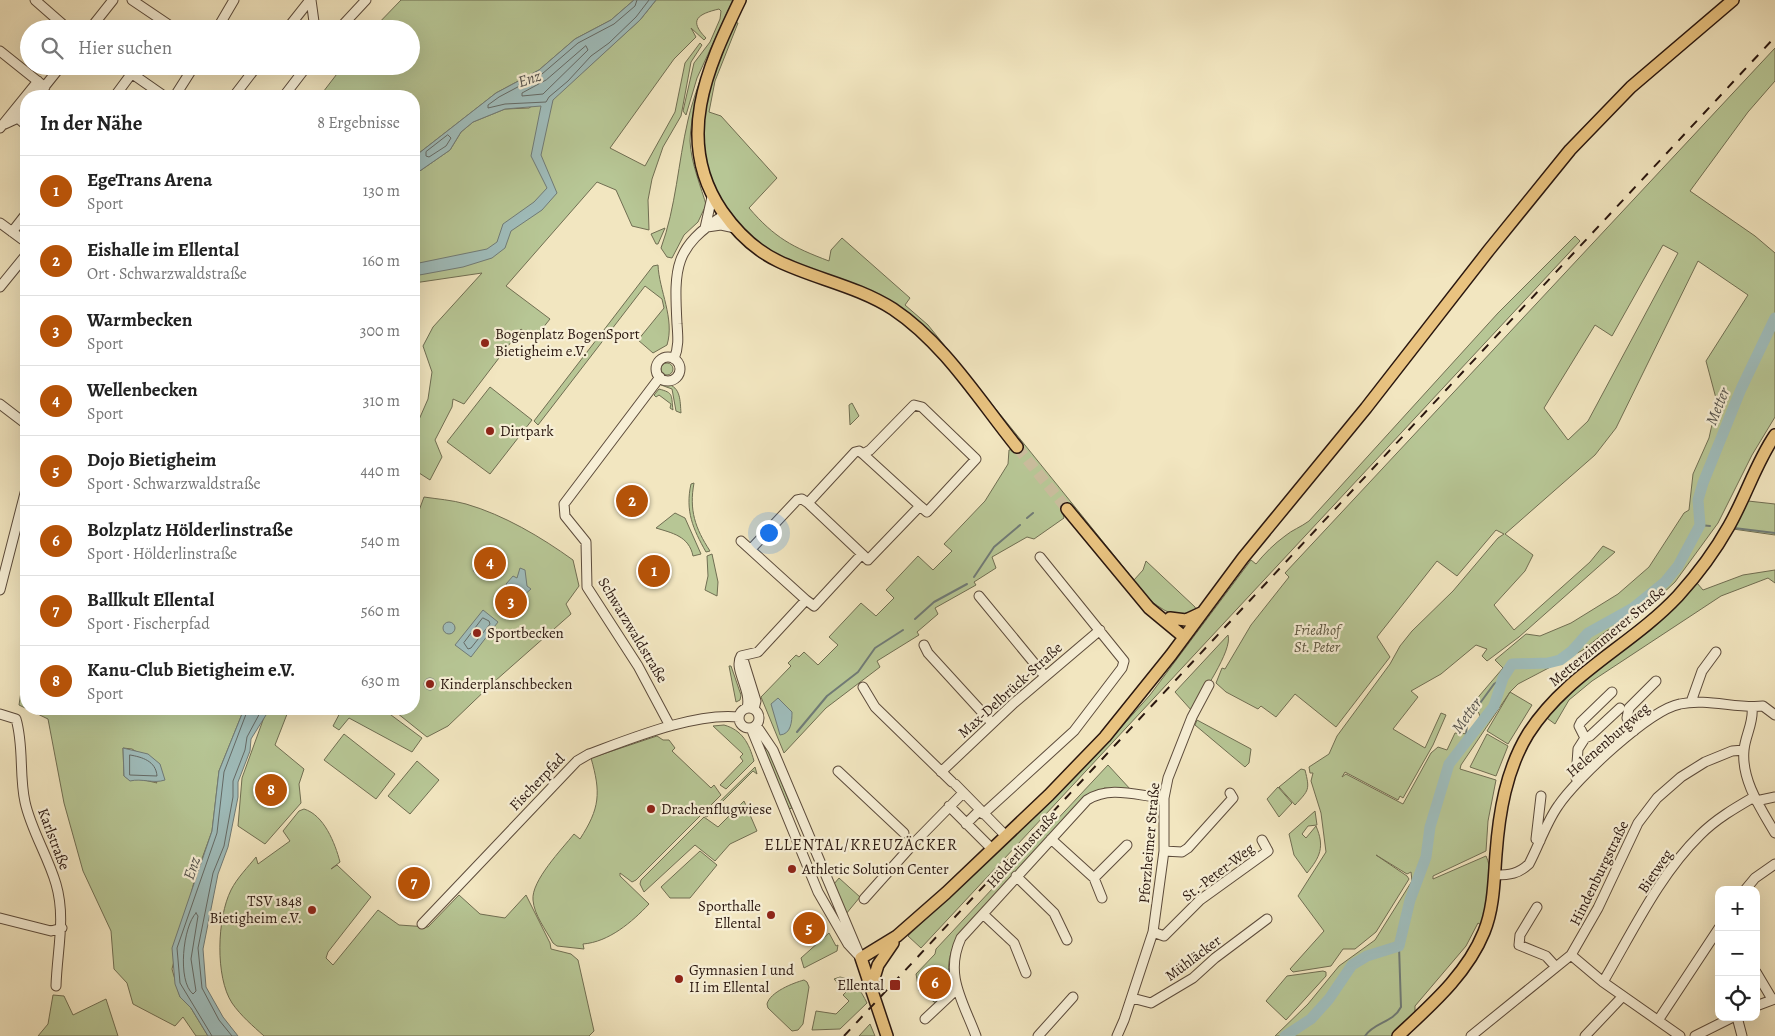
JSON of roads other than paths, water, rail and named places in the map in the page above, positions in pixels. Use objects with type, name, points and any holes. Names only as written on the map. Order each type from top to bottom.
[{"type":"main road","points":[[740,0],[712,67],[698,118],[698,156],[712,197],[735,228],[760,250],[776,260],[856,290],[894,311],[934,345],[1017,447]]},
{"type":"main road","points":[[887,1036],[861,958],[897,936],[1006,836],[1092,751],[1171,655],[1243,558],[1366,408],[1489,250],[1570,150],[1631,87],[1733,0]]},
{"type":"main road","name":"Metterzimmerer Straße","points":[[1398,1036],[1451,984],[1476,950],[1489,918],[1495,874],[1498,825],[1504,792],[1527,736],[1549,705],[1564,690],[1655,617],[1696,574],[1729,526],[1767,447],[1775,435]]},
{"type":"main road","points":[[1066,509],[1143,600],[1186,634]]},
{"type":"main road","points":[[1168,621],[1186,620],[1202,613]]},
{"type":"main road","points":[[1168,621],[1172,644],[1171,655]]},
{"type":"main road","points":[[871,988],[878,965],[897,936]]},
{"type":"street","points":[[35,0],[58,20]]},
{"type":"street","points":[[97,20],[113,0]]},
{"type":"street","points":[[132,0],[162,20]]},
{"type":"street","points":[[222,20],[234,0]]},
{"type":"street","points":[[294,20],[310,0]]},
{"type":"street","points":[[310,0],[313,20]]},
{"type":"street","points":[[347,20],[366,0]]},
{"type":"street","points":[[0,51],[20,67]]},
{"type":"street","points":[[30,75],[41,84]]},
{"type":"street","points":[[35,90],[51,75]]},
{"type":"street","points":[[120,90],[131,75]]},
{"type":"street","points":[[133,75],[155,90]]},
{"type":"street","points":[[179,90],[188,75]]},
{"type":"street","points":[[239,90],[250,75]]},
{"type":"street","points":[[289,90],[300,75]]},
{"type":"street","points":[[39,90],[41,84]]},
{"type":"street","points":[[1,127],[20,107]]},
{"type":"street","points":[[1,127],[20,116]]},
{"type":"street","points":[[705,228],[712,197]]},
{"type":"street","points":[[660,377],[669,380],[677,376],[679,368],[674,359],[678,345],[676,286],[679,263],[689,242],[724,215]]},
{"type":"street","points":[[12,232],[20,222]]},
{"type":"street","points":[[0,223],[20,238]]},
{"type":"street","points":[[705,228],[721,225],[735,228]]},
{"type":"street","points":[[0,287],[20,262]]},
{"type":"street","name":"Schwarzwaldstraße","points":[[670,726],[638,666],[591,595],[585,579],[588,547],[564,513],[564,504],[660,377],[656,370],[658,361],[668,357],[674,359]]},
{"type":"street","points":[[0,404],[20,419]]},
{"type":"street","points":[[808,503],[855,452],[859,451],[927,512],[976,459],[917,404],[870,450],[863,454]]},
{"type":"street","points":[[751,549],[797,500],[802,499],[868,560],[920,506]]},
{"type":"street","points":[[0,590],[20,512]]},
{"type":"street","points":[[741,541],[814,606],[862,554]]},
{"type":"street","points":[[966,824],[1074,731],[1122,668],[1124,661],[1040,557]]},
{"type":"street","points":[[979,596],[1044,675]]},
{"type":"street","points":[[806,600],[758,652],[740,659],[756,701],[750,709],[742,711],[739,717],[741,724],[753,726],[773,750],[861,958]]},
{"type":"street","name":"Max-Delbrück-Straße","points":[[941,772],[1044,675],[1100,630]]},
{"type":"street","points":[[924,646],[928,654],[992,723]]},
{"type":"street","points":[[1691,702],[1702,671],[1716,652]]},
{"type":"street","points":[[1634,731],[1627,718],[1629,708],[1656,681]]},
{"type":"street","name":"Pforzheimer Straße","points":[[1117,1036],[1132,998],[1153,932],[1164,851],[1164,798],[1168,778],[1180,746],[1210,685]]},
{"type":"street","points":[[862,687],[875,707],[1006,836]]},
{"type":"street","points":[[1585,738],[1579,726],[1581,722],[1612,692]]},
{"type":"street","name":"Helenenburgweg","points":[[1495,874],[1506,876],[1521,871],[1529,864],[1558,806],[1578,780],[1634,731],[1661,712],[1678,704],[1691,702],[1734,704],[1752,708],[1762,706],[1775,715]]},
{"type":"street","points":[[1578,780],[1576,778],[1578,749],[1585,738],[1590,736],[1620,708]]},
{"type":"street","points":[[1752,708],[1744,750],[1755,800],[1775,833]]},
{"type":"street","points":[[750,709],[759,716],[753,726]]},
{"type":"street","name":"Karlstraße","points":[[0,714],[16,719],[25,802],[56,884],[62,928],[56,986]]},
{"type":"street","name":"Fischerpfad","points":[[422,924],[577,761],[589,754],[670,726],[717,717],[739,717]]},
{"type":"street","points":[[753,726],[818,892],[848,944],[861,958]]},
{"type":"street","name":"Hindenburgstraße","points":[[1471,1036],[1571,955],[1598,908],[1638,823],[1657,798],[1681,777],[1705,762],[1732,751],[1744,750]]},
{"type":"street","points":[[838,771],[909,837]]},
{"type":"street","name":"Hölderlinstraße","points":[[976,1036],[957,989],[954,973],[956,949],[961,938],[1077,810],[1097,794],[1118,791],[1164,798]]},
{"type":"street","points":[[864,899],[909,837],[963,793]]},
{"type":"street","points":[[1164,851],[1182,852],[1188,848],[1233,798],[1230,793]]},
{"type":"street","name":"Helenenburgweg","points":[[1540,841],[1536,839],[1541,796]]},
{"type":"street","name":"Bietweg","points":[[1603,982],[1680,858],[1700,834],[1732,810],[1755,800],[1775,796]]},
{"type":"street","points":[[949,806],[992,849]]},
{"type":"street","points":[[1051,839],[1094,878],[1102,898]]},
{"type":"street","name":"St.-Peter-Weg","points":[[1153,932],[1164,936],[1200,900],[1268,851],[1262,840]]},
{"type":"street","points":[[1094,878],[1127,845]]},
{"type":"street","points":[[1748,886],[1755,878],[1775,864]]},
{"type":"street","points":[[1016,876],[1054,914],[1067,940]]},
{"type":"street","points":[[1537,907],[1520,935],[1519,945],[1546,956],[1556,966]]},
{"type":"street","points":[[982,914],[1014,943],[1026,973]]},
{"type":"street","points":[[0,918],[51,931],[62,928]]},
{"type":"street","name":"Mühläcker","points":[[1132,998],[1151,1003],[1194,978],[1215,958],[1266,919]]},
{"type":"street","points":[[1658,1019],[1717,931]]},
{"type":"street","points":[[1571,955],[1603,982],[1680,1036]]},
{"type":"street","points":[[1759,976],[1774,999],[1760,1004]]},
{"type":"street","points":[[925,1019],[957,989]]},
{"type":"street","points":[[1585,1036],[1623,996]]},
{"type":"street","points":[[1038,1036],[1073,997]]},
{"type":"street","points":[[1695,1036],[1727,1021]]},
{"type":"street","points":[[1736,1021],[1742,1036]]},
{"type":"water","name":"Enz","points":[[634,0],[656,0],[640,20],[553,100],[541,155],[557,193],[542,210],[511,231],[505,248],[492,258],[463,267],[420,275],[420,263],[487,249],[497,242],[503,224],[534,202],[547,188],[531,156],[541,106],[505,109],[473,122],[461,132],[450,150],[420,171],[420,152],[496,93],[539,70],[575,39],[611,20]]},
{"type":"water","points":[[495,548],[503,574],[491,578],[483,578],[473,570],[476,567],[479,571],[481,570],[481,550]]},
{"type":"water","points":[[520,568],[525,570],[527,586],[531,589],[523,596],[515,593],[506,584],[513,576],[517,578]]},
{"type":"water","points":[[505,597],[512,598],[513,601],[520,600],[510,608],[502,609]]},
{"type":"water","name":"Sportbecken","points":[[483,610],[498,622],[471,657],[455,645]]},
{"type":"water","points":[[447,622],[451,622],[455,628],[451,634],[447,634],[443,630],[443,626]]},
{"type":"water","name":"Kinderplanschbecken","points":[[432,678],[435,679],[435,689],[428,690],[425,689],[424,682],[425,679]]},
{"type":"water","points":[[778,698],[792,712],[789,730],[780,735],[771,704]]},
{"type":"water","points":[[242,715],[266,715],[251,739],[250,751],[238,782],[238,797],[228,847],[218,874],[203,949],[206,987],[223,1017],[238,1036],[208,1036],[191,1008],[180,997],[175,984],[172,948],[212,831],[219,771]]},
{"type":"water","points":[[123,748],[148,754],[160,764],[165,780],[130,781],[124,776]]},
{"type":"waterway","name":"Metter","points":[[1285,1036],[1311,1019],[1329,999],[1352,965],[1367,956],[1399,946],[1410,900],[1426,857],[1430,827],[1449,764],[1494,706],[1503,678],[1512,664],[1548,663],[1560,660],[1572,651],[1588,633],[1633,608],[1665,582],[1678,566],[1700,525],[1698,500],[1703,483],[1741,389],[1775,318]]},
{"type":"waterway","points":[[1027,518],[1033,513]]},
{"type":"waterway","points":[[974,577],[994,547],[1020,525]]},
{"type":"waterway","points":[[1700,525],[1710,526]]},
{"type":"waterway","points":[[1734,528],[1775,533]]},
{"type":"waterway","points":[[915,619],[934,602],[967,584]]},
{"type":"waterway","points":[[797,732],[827,696],[858,672],[875,648],[903,630]]},
{"type":"waterway","points":[[1475,710],[1494,684],[1503,678]]},
{"type":"waterway","points":[[1465,743],[1467,725]]},
{"type":"waterway","points":[[1365,1036],[1373,1028],[1398,1012],[1401,1007],[1399,946]]},
{"type":"tunnel","points":[[1017,447],[1067,509]]},
{"type":"railway","points":[[844,1036],[1775,37]]},
{"type":"place","name":"Bogenplatz BogenSport Bietigheim e.V.","points":[[485,343]]},
{"type":"place","name":"Dirtpark","points":[[490,431]]},
{"type":"place","name":"Eishalle im Ellental","points":[[632,501]]},
{"type":"place","name":"Wellenbecken","points":[[490,563]]},
{"type":"place","name":"EgeTrans Arena","points":[[654,571]]},
{"type":"place","name":"Warmbecken","points":[[511,602]]},
{"type":"place","name":"Sportbecken","points":[[477,633]]},
{"type":"place","name":"Kinderplanschbecken","points":[[430,684]]},
{"type":"place","name":"Kanu-Club Bietigheim e.V.","points":[[271,790]]},
{"type":"place","name":"Drachenflugwiese","points":[[651,809]]},
{"type":"place","name":"Athletic Solution Center","points":[[792,869]]},
{"type":"place","name":"Ballkult Ellental","points":[[414,883]]},
{"type":"place","name":"TSV 1848 Bietigheim e.V.","points":[[312,910]]},
{"type":"place","name":"Sporthalle Ellental","points":[[771,915]]},
{"type":"place","name":"Dojo Bietigheim","points":[[809,928]]},
{"type":"place","name":"Gymnasien I und II im Ellental","points":[[679,979]]},
{"type":"place","name":"Bolzplatz Hölderlinstraße","points":[[935,983]]},
{"type":"place","name":"Ellental","points":[[895,985]]},
{"type":"district","name":"ELLENTAL/KREUZÄCKER","points":[[861,844]]},
{"type":"park label","name":"Friedhof St. Peter","points":[[1317,638]]}]
